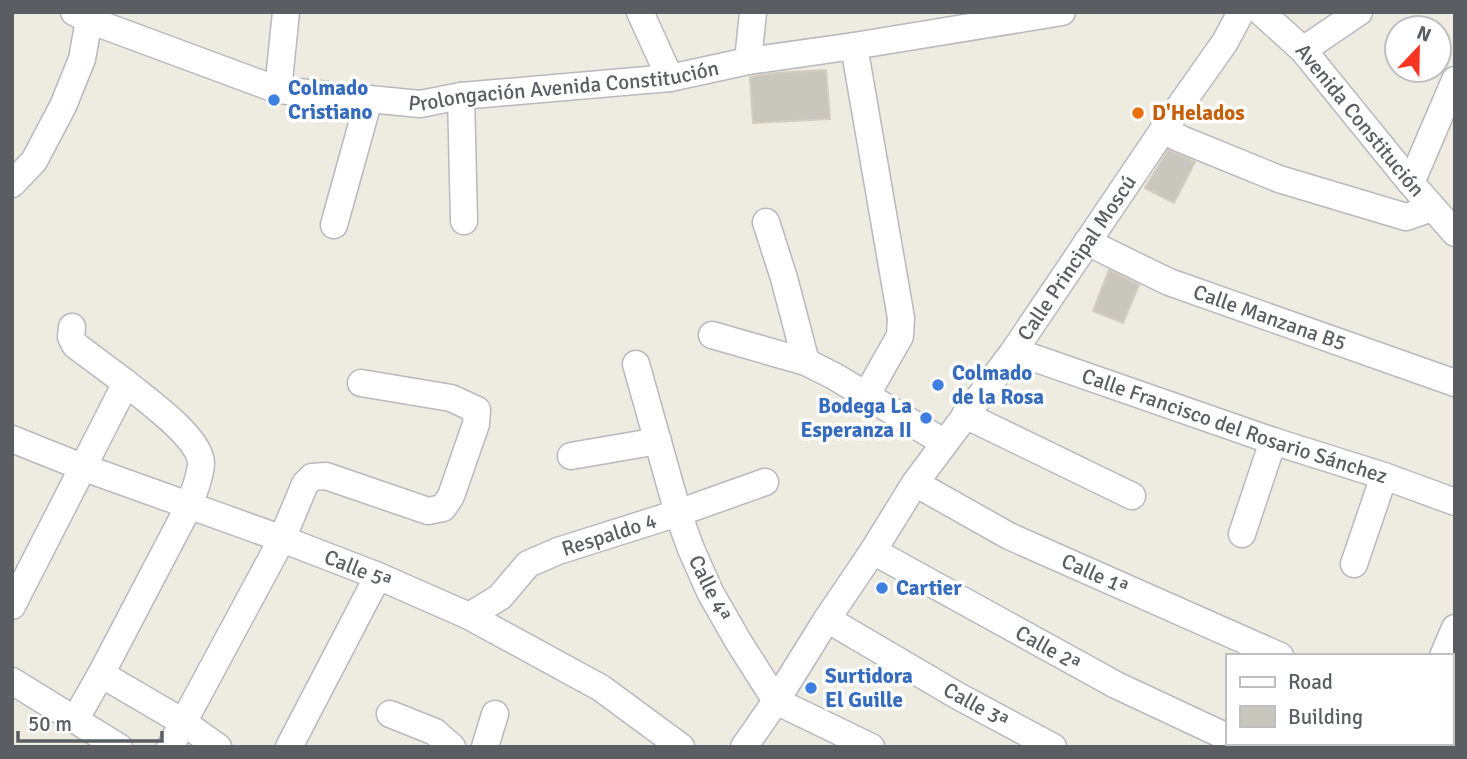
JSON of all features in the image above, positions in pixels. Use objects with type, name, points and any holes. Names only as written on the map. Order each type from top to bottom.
[{"type":"street","points":[[278,90],[286,12]]},
{"type":"street","points":[[640,12],[670,78]]},
{"type":"street","points":[[748,61],[753,12]]},
{"type":"street","name":"Prolongación Avenida Constitución","points":[[82,16],[278,90],[420,104],[461,96],[670,78],[748,61],[1062,12]]},
{"type":"street","name":"Calle Principal Moscú","points":[[744,747],[915,484],[1014,351],[1225,42],[1241,12]]},
{"type":"street","name":"Avenida Constitución","points":[[1261,12],[1303,50],[1455,233]]},
{"type":"street","points":[[1303,50],[1359,12]]},
{"type":"street","points":[[12,184],[34,162],[63,106],[82,59],[82,16]]},
{"type":"street","points":[[853,46],[901,318],[900,336],[866,396]]},
{"type":"street","points":[[1411,183],[1455,80]]},
{"type":"street","points":[[461,96],[464,221]]},
{"type":"street","points":[[334,225],[369,99]]},
{"type":"street","points":[[1163,130],[1279,179],[1393,214],[1406,217],[1432,208]]},
{"type":"street","points":[[766,222],[806,362]]},
{"type":"street","name":"Calle Manzana B5","points":[[1087,242],[1170,282],[1455,383]]},
{"type":"street","points":[[72,327],[71,337],[75,345],[183,432],[194,444],[201,461],[189,506],[75,720]]},
{"type":"street","points":[[712,335],[806,362],[945,443]]},
{"type":"street","name":"Calle Francisco del Rosario Sánchez","points":[[1014,351],[1455,502]]},
{"type":"street","name":"Calle 4ª","points":[[636,365],[678,513],[691,549],[710,592],[776,701]]},
{"type":"street","points":[[12,606],[125,383]]},
{"type":"street","points":[[170,747],[282,539],[305,484],[312,478],[326,476],[428,511],[443,508],[451,496],[476,424],[477,410],[451,398],[361,383]]},
{"type":"street","points":[[965,415],[1132,496]]},
{"type":"street","points":[[1242,534],[1273,440]]},
{"type":"street","points":[[571,456],[658,441]]},
{"type":"street","name":"Calle 5ª","points":[[15,447],[82,467],[282,539],[378,576],[469,616],[601,688],[681,747]]},
{"type":"street","points":[[1354,564],[1384,477]]},
{"type":"street","name":"Respaldo 4","points":[[469,616],[500,597],[528,564],[558,551],[765,482]]},
{"type":"street","name":"Calle 1ª","points":[[915,484],[1009,536],[1275,654]]},
{"type":"street","name":"Calle 2ª","points":[[873,551],[1116,685],[1226,737]]},
{"type":"street","points":[[289,747],[378,576]]},
{"type":"street","name":"Calle 3ª","points":[[827,619],[958,696],[1053,747]]},
{"type":"street","points":[[1444,654],[1455,628]]},
{"type":"street","points":[[101,674],[183,722],[219,747]]},
{"type":"street","points":[[12,681],[119,747]]},
{"type":"street","points":[[776,701],[871,747]]},
{"type":"street","points":[[390,713],[435,732],[452,747]]},
{"type":"street","points":[[485,747],[495,714]]},
{"type":"building","points":[[826,70],[830,119],[753,123],[750,77]]},
{"type":"building","points":[[1168,150],[1195,162],[1174,203],[1145,188]]},
{"type":"building","points":[[1109,270],[1139,285],[1123,323],[1093,311]]},
{"type":"place","name":"Colmado Cristiano","points":[[274,100]]},
{"type":"place","name":"D'Helados","points":[[1138,113]]},
{"type":"place","name":"Colmado de la Rosa","points":[[938,385]]},
{"type":"place","name":"Bodega La Esperanza II","points":[[926,418]]},
{"type":"place","name":"Cartier","points":[[882,588]]},
{"type":"place","name":"Surtidora El Guille","points":[[811,688]]}]
